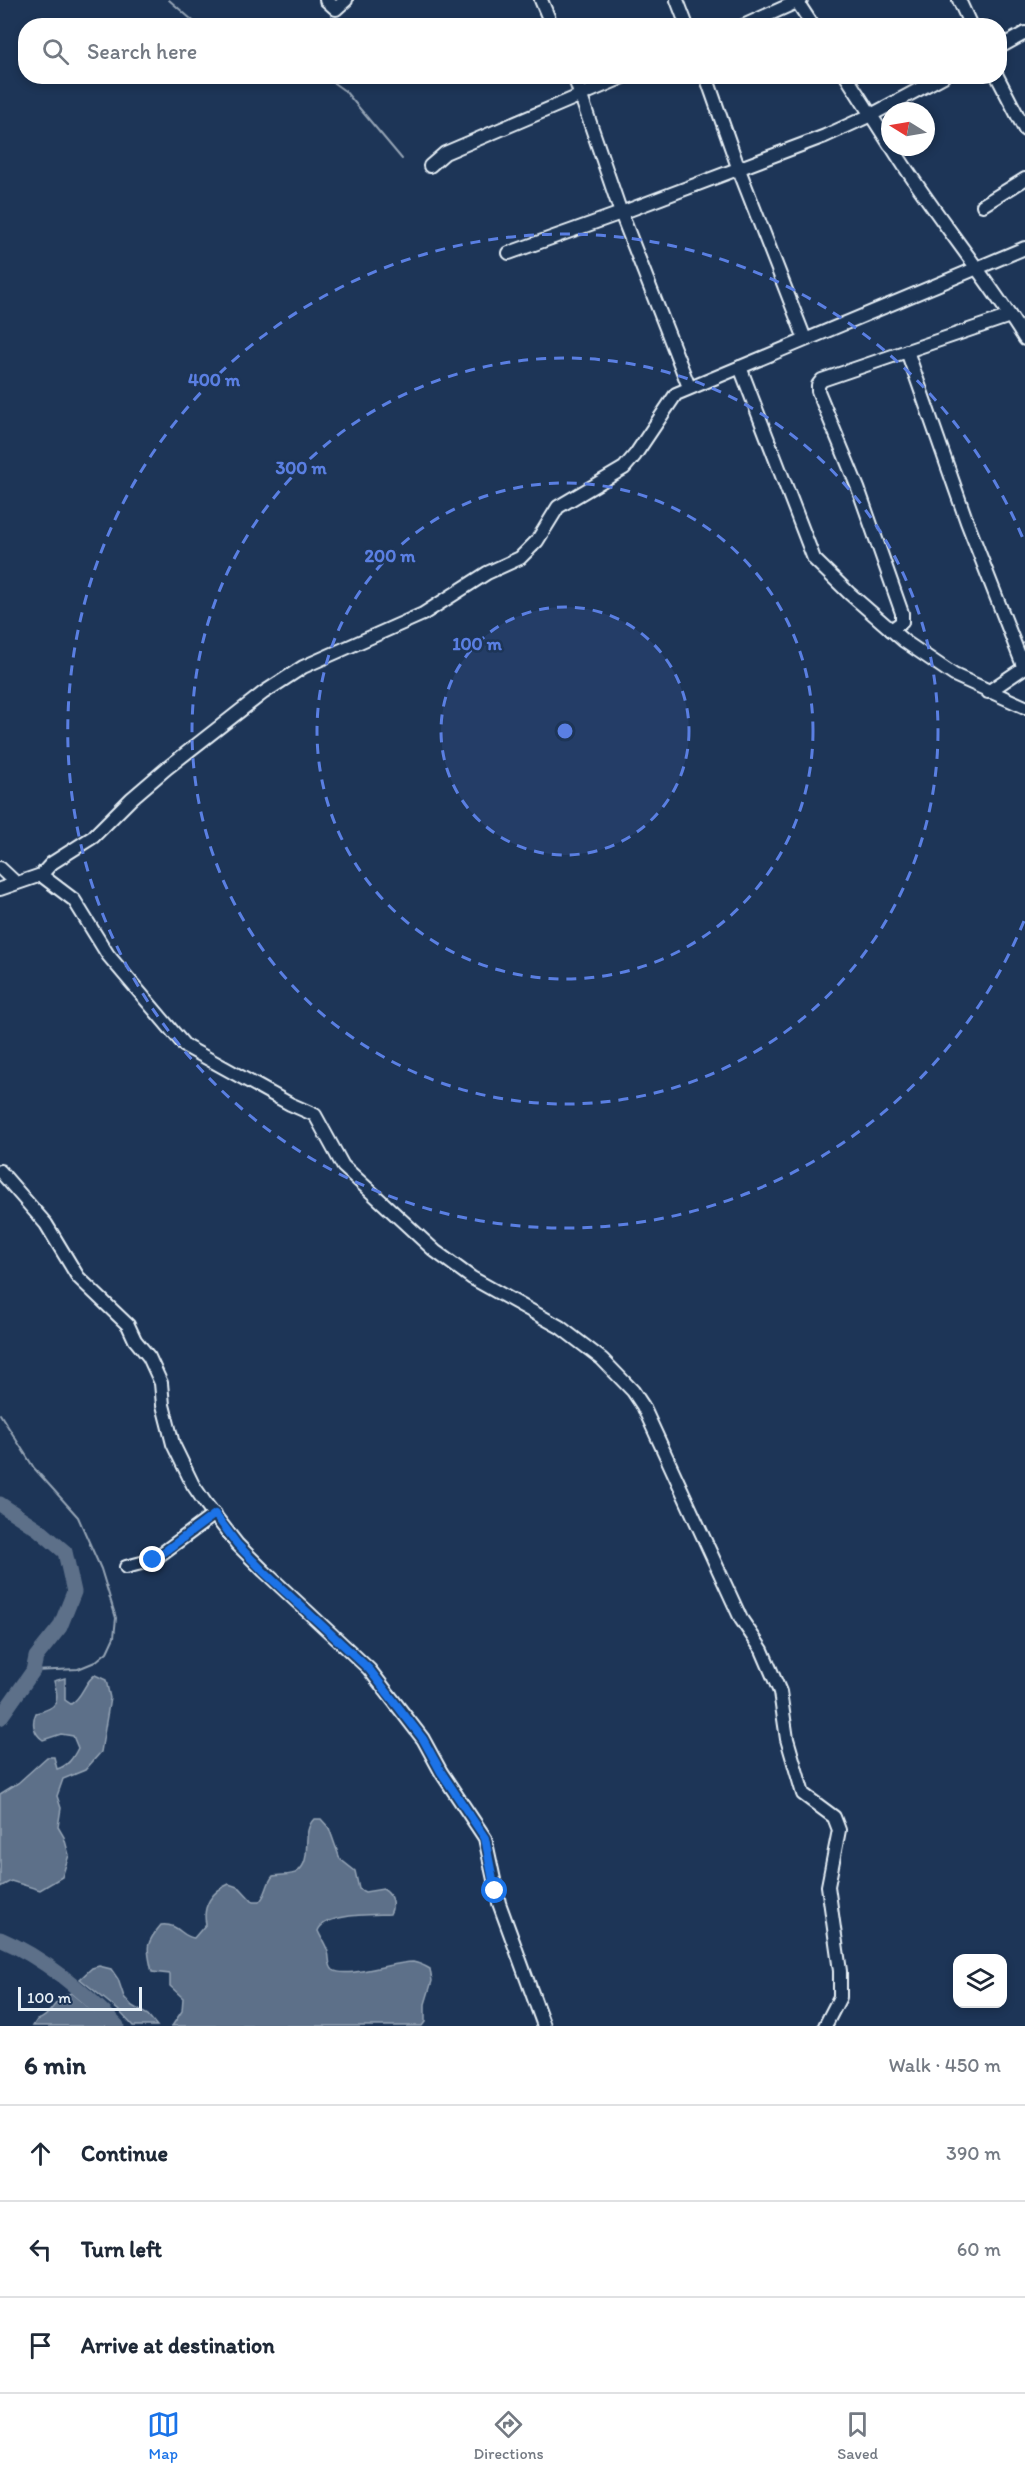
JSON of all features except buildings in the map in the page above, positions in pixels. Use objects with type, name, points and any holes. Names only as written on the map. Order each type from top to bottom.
[{"type":"street","points":[[326,0],[336,9],[346,0]]},
{"type":"street","points":[[542,0],[549,18]]},
{"type":"street","points":[[677,0],[684,18]]},
{"type":"street","points":[[959,0],[967,18]]},
{"type":"street","points":[[761,18],[798,1],[808,18]]},
{"type":"street","points":[[1007,43],[1025,33]]},
{"type":"street","points":[[577,84],[621,213],[689,387]]},
{"type":"street","points":[[430,166],[445,153],[608,84]]},
{"type":"street","points":[[709,84],[738,167],[805,339]]},
{"type":"street","points":[[851,84],[881,130]]},
{"type":"street","points":[[509,253],[825,136],[872,115],[929,84]]},
{"type":"street","points":[[1001,84],[1025,130]]},
{"type":"street","points":[[897,156],[1025,339]]},
{"type":"street","points":[[983,205],[1025,179]]},
{"type":"street","points":[[0,889],[41,875],[52,863],[93,837],[132,798],[262,693],[303,667],[423,614],[487,573],[520,558],[537,541],[558,507],[624,468],[676,394],[1025,248]]},
{"type":"street","points":[[891,630],[902,622],[902,613],[858,488],[818,391],[818,385],[822,380],[1010,316]]},
{"type":"street","points":[[908,351],[967,522],[1024,667],[988,692]]},
{"type":"street","points":[[740,367],[814,559],[891,630],[954,675],[1025,707]]},
{"type":"street","points":[[0,868],[16,883]]},
{"type":"street","points":[[41,875],[75,900],[108,955],[185,1046],[315,1116],[343,1166],[435,1251],[472,1278],[560,1327],[602,1359],[633,1391],[643,1406],[741,1619],[762,1650],[780,1692],[787,1739],[803,1794],[834,1817],[839,1830],[828,1886],[840,1971],[840,1996],[825,2026]]},
{"type":"street","points":[[0,1171],[46,1224],[78,1277],[128,1325],[135,1340],[149,1357],[161,1383],[163,1404],[173,1444],[193,1485],[237,1544],[369,1669],[423,1739],[441,1772],[485,1838],[497,1897],[543,2026]]},
{"type":"street","points":[[126,1567],[153,1560],[215,1514]]},
{"type":"water","points":[[95,1675],[106,1680],[110,1698],[101,1752],[85,1770],[63,1779],[57,1796],[61,1808],[58,1827],[64,1837],[69,1855],[62,1877],[40,1890],[11,1881],[0,1887],[0,1794],[18,1783],[47,1757],[54,1757],[57,1769],[64,1766],[78,1748],[73,1736],[61,1734],[43,1740],[40,1738],[34,1724],[34,1717],[36,1713],[49,1709],[56,1703],[57,1694],[54,1681],[65,1678],[65,1700],[71,1704]]},
{"type":"water","points":[[314,1819],[321,1819],[329,1828],[340,1859],[355,1871],[359,1889],[365,1892],[383,1889],[389,1894],[392,1903],[390,1914],[350,1916],[322,1925],[318,1931],[329,1954],[331,1968],[348,1973],[413,1962],[430,1969],[432,1981],[425,2004],[425,2022],[422,2026],[172,2026],[182,2011],[183,1998],[170,1986],[170,1974],[152,1972],[148,1947],[152,1937],[161,1925],[167,1925],[194,1938],[206,1924],[207,1905],[213,1895],[229,1884],[240,1888],[253,1902],[259,1902],[273,1876],[295,1873],[302,1867],[305,1861],[308,1832]]},
{"type":"water","points":[[99,1966],[111,1969],[118,1979],[124,1997],[132,2006],[148,2015],[157,2026],[133,2026],[118,2010],[80,1979],[92,1968]]},
{"type":"water","points":[[71,1993],[111,2026],[33,2026],[37,2020],[46,2016],[60,2000]]},
{"type":"waterway","points":[[169,0],[190,18]]},
{"type":"waterway","points":[[335,84],[345,91],[402,159]]},
{"type":"waterway","points":[[0,1414],[34,1468],[78,1517],[101,1569],[116,1618],[114,1637],[107,1652],[95,1662],[78,1669],[33,1671]]},
{"type":"waterway","points":[[0,1504],[38,1529],[65,1552],[74,1592],[60,1627],[36,1657],[33,1671],[0,1718]]},
{"type":"waterway","points":[[0,1939],[32,1955],[63,1976],[117,2026]]},
{"type":"route","points":[[153,1560],[215,1514],[237,1544],[264,1572],[357,1656],[423,1739],[441,1772],[485,1838],[495,1891]]}]
